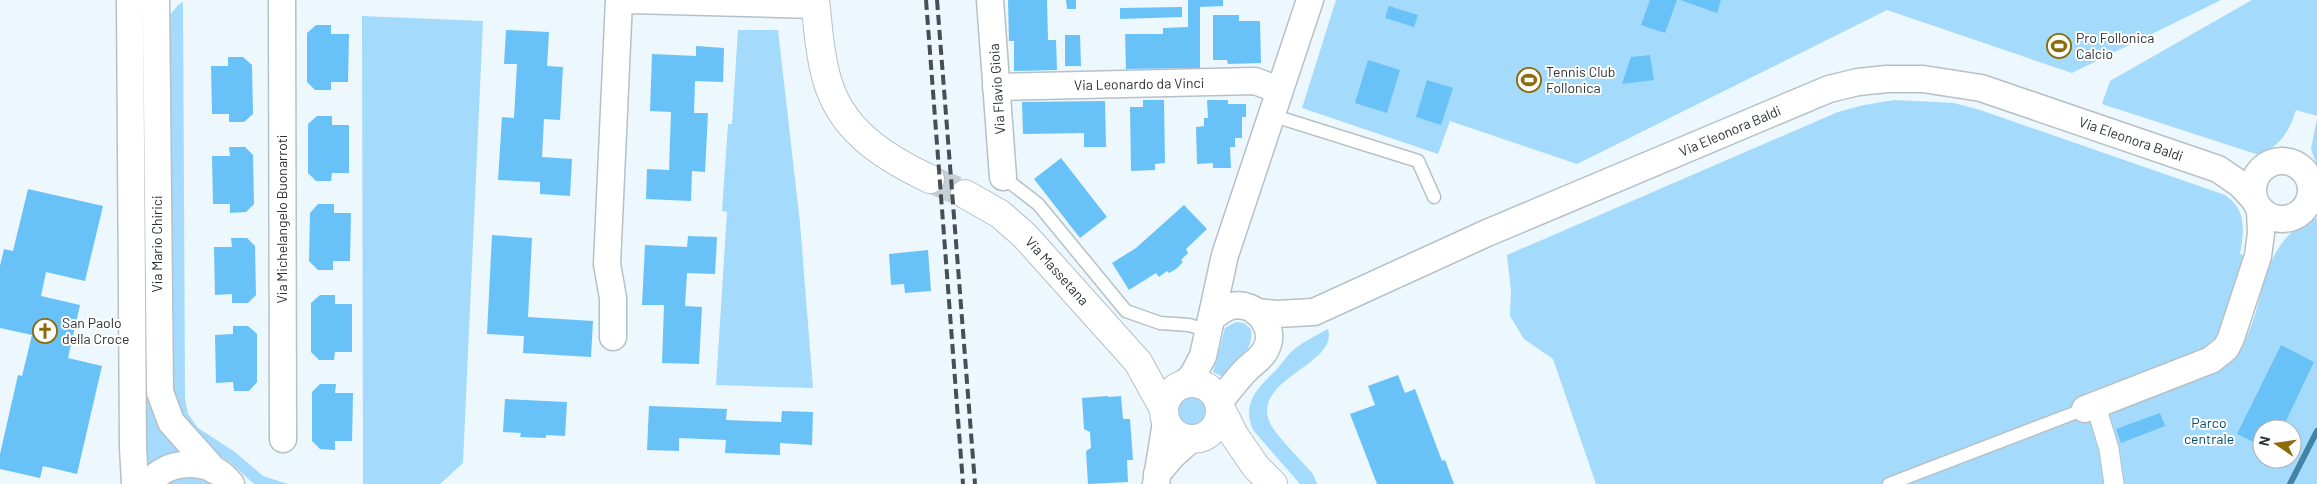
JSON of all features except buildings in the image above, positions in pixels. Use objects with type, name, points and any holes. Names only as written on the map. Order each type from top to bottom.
[{"type":"main road","points":[[815,2],[825,75],[831,94],[841,113],[852,127],[876,150],[930,179]]},
{"type":"main road","name":"Via Massetana","points":[[964,194],[1000,214],[1025,236],[1138,362],[1176,434],[1226,451],[1267,479]]},
{"type":"main road","name":"Via Massetana","points":[[1138,362],[1184,385],[1195,383],[1211,391],[1234,435],[1267,479]]},
{"type":"main road","points":[[1165,416],[1171,393],[1184,385]]},
{"type":"main road","points":[[1194,439],[1212,431],[1217,424],[1219,405]]},
{"type":"street","name":"Via Mario Chirici","points":[[130,0],[133,447],[135,484]]},
{"type":"street","name":"Via Mario Chirici","points":[[156,0],[160,392],[171,422],[227,480]]},
{"type":"street","name":"Via Michelangelo Buonarroti","points":[[282,0],[283,439]]},
{"type":"street","points":[[613,338],[613,298],[607,264],[619,0]]},
{"type":"street","points":[[631,0],[815,2]]},
{"type":"street","name":"Via Flavio Gioia","points":[[990,0],[1003,177]]},
{"type":"street","points":[[1184,385],[1201,360],[1231,237],[1310,0]]},
{"type":"street","name":"Via Eleonora Baldi","points":[[1250,309],[1282,314],[1314,312],[1487,233],[1829,89],[1858,82],[1887,79],[1923,79],[1981,88],[2218,169],[2240,184],[2257,204]]},
{"type":"street","name":"Via Leonardo da Vinci","points":[[996,87],[1255,81],[1275,102]]},
{"type":"street","points":[[2114,484],[2109,449],[2090,408],[2218,355],[2231,338],[2258,256],[2261,233],[2253,188],[2256,177],[2263,168],[2273,163],[2284,161],[2295,164],[2304,171],[2309,180],[2311,191],[2308,202],[2302,211],[2291,218],[2258,256]]},
{"type":"street","name":"Via Eleonora Baldi","points":[[2218,169],[2263,168]]},
{"type":"street","points":[[2257,204],[2269,216],[2280,219],[2291,218]]},
{"type":"street","points":[[1231,237],[1231,270],[1234,283],[1250,309],[1264,320],[1270,334],[1266,350]]},
{"type":"street","points":[[1210,326],[1226,308],[1250,309]]},
{"type":"street","points":[[1219,405],[1281,335],[1314,312]]},
{"type":"street","points":[[1156,479],[1165,416]]},
{"type":"street","points":[[1156,479],[1176,452],[1194,439]]},
{"type":"street","name":"Via Mario Chirici","points":[[148,484],[158,474],[176,465],[196,464],[227,480]]},
{"type":"lane","points":[[1275,102],[1418,161],[1434,197]]},
{"type":"lane","points":[[1003,177],[1038,204],[1126,311],[1160,323],[1189,325],[1200,328],[1210,326]]},
{"type":"lane","points":[[1889,484],[2090,408]]},
{"type":"green space","name":"Tennis Club Follonica","points":[[1336,0],[2221,0],[2072,73],[1887,10],[1577,164],[1450,121],[1438,154],[1302,108]]},
{"type":"green space","points":[[2252,0],[2317,0],[2317,116],[2296,110],[2287,131],[2273,147],[2259,155],[2102,104],[2110,81]]},
{"type":"green space","points":[[183,2],[185,398],[188,414],[198,428],[235,452],[263,476],[288,484],[254,484],[230,462],[199,443],[169,395],[166,20],[178,5]]},
{"type":"green space","points":[[362,16],[483,21],[463,463],[440,484],[363,484]]},
{"type":"green space","points":[[738,30],[778,30],[800,223],[813,388],[716,385],[727,212],[722,211],[728,124],[732,124]]},
{"type":"green space","points":[[144,33],[150,380],[182,451],[164,457],[141,473],[137,35]]},
{"type":"green space","name":"Parco centrale","points":[[1895,100],[1954,103],[1980,110],[2225,195],[2232,201],[2237,207],[2242,222],[2240,254],[2245,256],[2218,336],[2203,349],[2086,393],[2094,418],[2224,367],[2239,351],[2249,331],[2270,266],[2280,246],[2295,230],[2317,218],[2317,484],[1596,484],[1553,359],[1524,339],[1510,316],[1511,291],[1507,255],[1838,112]]},
{"type":"green space","points":[[2317,118],[2317,166],[2311,149]]},
{"type":"green space","points":[[1236,322],[1244,323],[1251,329],[1250,344],[1239,361],[1223,377],[1213,372],[1225,328]]},
{"type":"green space","points":[[1328,329],[1328,341],[1321,352],[1273,393],[1267,406],[1269,421],[1272,427],[1313,474],[1317,484],[1300,484],[1253,430],[1249,413],[1250,405],[1252,398],[1261,385],[1291,352],[1304,342]]},
{"type":"green space","points":[[1192,395],[1204,399],[1208,411],[1204,423],[1192,427],[1180,423],[1176,411],[1180,399]]},
{"type":"green space","points":[[185,476],[199,476],[215,484],[167,484]]},
{"type":"waterway","points":[[2290,484],[2317,431]]},
{"type":"tunnel","points":[[930,179],[965,194]]},
{"type":"railway","points":[[926,0],[963,484]]},
{"type":"railway","points":[[937,0],[975,484]]},
{"type":"place","name":"Pro Follonica Calcio","points":[[2059,46]]},
{"type":"place","name":"Tennis Club Follonica","points":[[1529,80]]},
{"type":"place","name":"San Paolo della Croce","points":[[45,331]]}]
